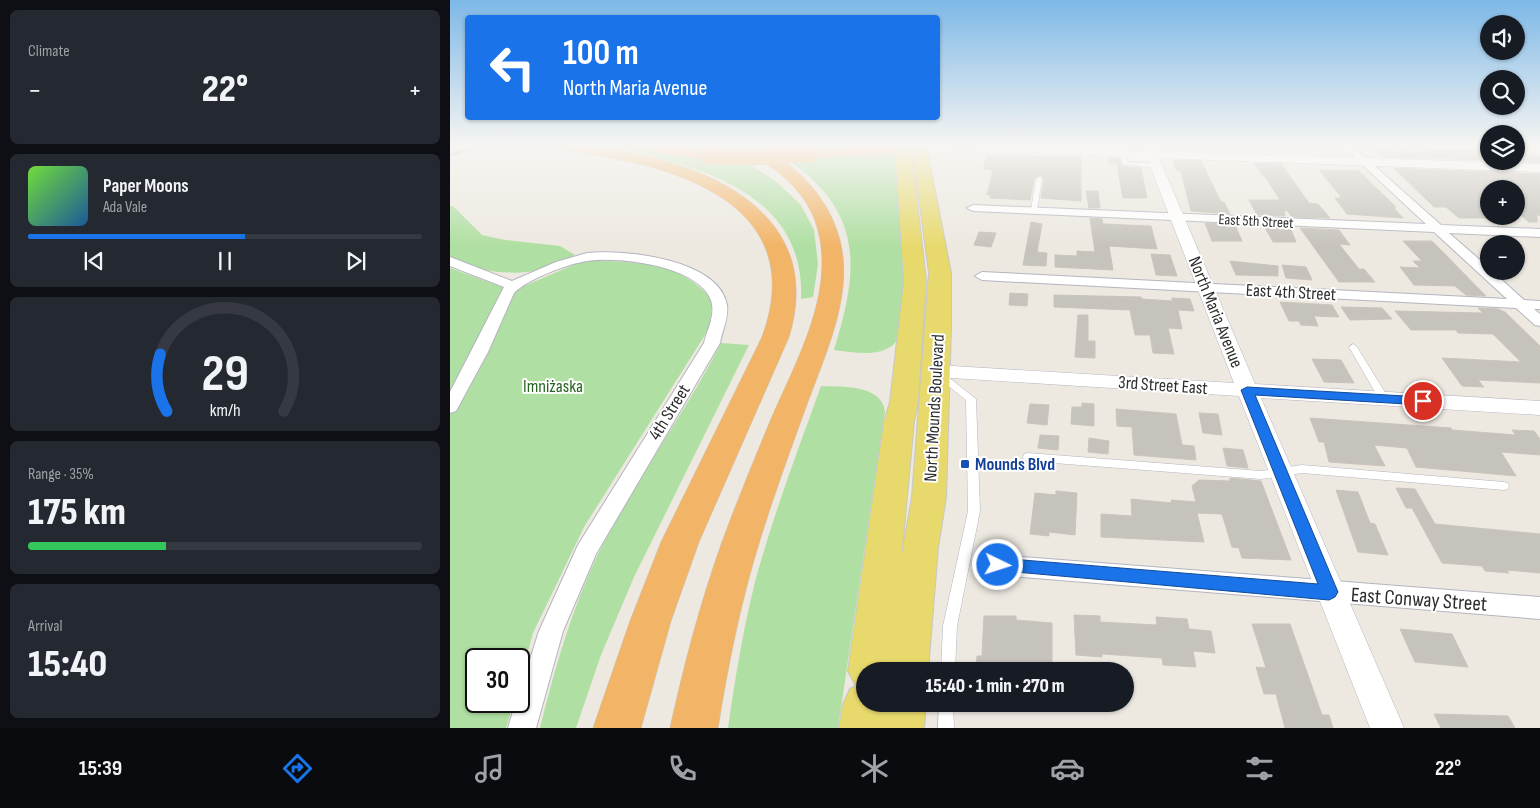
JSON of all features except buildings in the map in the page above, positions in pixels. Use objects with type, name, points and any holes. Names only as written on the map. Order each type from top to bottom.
[{"type":"highway","points":[[617,728],[633,671],[663,585],[692,515],[772,347],[782,313],[784,283],[780,257],[771,235],[757,217],[729,194],[699,179]]},
{"type":"highway","points":[[780,179],[794,189],[826,220]]},
{"type":"highway","points":[[694,728],[702,688],[731,574],[746,528],[828,309],[834,260],[826,220],[815,199],[797,179]]},
{"type":"main road","name":"North Mounds Boulevard","points":[[870,662],[899,422],[904,402],[915,281],[912,179]]},
{"type":"main road","name":"North Mounds Boulevard","points":[[908,662],[920,548],[929,497],[940,273],[918,179]]},
{"type":"main road","points":[[862,728],[864,712]]},
{"type":"main road","points":[[901,728],[903,712]]},
{"type":"street","name":"North Maria Avenue","points":[[1162,179],[1329,592],[1387,728]]},
{"type":"street","points":[[1384,179],[1540,322]]},
{"type":"street","name":"East 5th Street","points":[[973,208],[1540,233]]},
{"type":"street","name":"4th Street","points":[[513,286],[580,258],[590,256],[649,261],[678,267],[702,279],[714,291],[720,308],[712,343],[602,521],[568,588],[543,654],[522,728]]},
{"type":"street","points":[[450,261],[513,286],[506,294],[483,347],[450,407]]},
{"type":"street","name":"East 4th Street","points":[[982,276],[1540,305]]},
{"type":"street","name":"3rd Street East","points":[[936,371],[1540,408]]},
{"type":"street","name":"East Conway Street","points":[[998,565],[1540,608]]},
{"type":"lane","points":[[1034,210],[1039,179]]},
{"type":"lane","points":[[1353,347],[1384,399]]},
{"type":"lane","points":[[936,371],[971,399],[973,415],[974,511],[950,626],[948,662]]},
{"type":"lane","points":[[1028,457],[1261,475],[1302,469],[1504,486]]},
{"type":"lane","points":[[946,712],[946,728]]},
{"type":"green space","points":[[718,179],[772,179],[801,205],[814,230],[818,264],[813,297],[801,299],[798,262],[785,232],[766,208],[740,190]]},
{"type":"green space","points":[[811,179],[899,179],[902,205],[899,206],[903,256],[902,320],[899,335],[894,344],[881,351],[858,353],[834,350],[848,295],[849,247],[843,224],[832,203]]},
{"type":"green space","points":[[450,206],[453,206],[482,235],[505,240],[560,246],[575,255],[561,263],[546,268],[514,273],[465,266],[450,261]]},
{"type":"green space","name":"Imniżaska","points":[[595,260],[644,264],[673,271],[700,287],[712,300],[710,327],[584,527],[533,633],[529,648],[465,648],[465,713],[510,713],[506,728],[450,728],[450,268],[491,283],[517,289],[578,263]]},
{"type":"green space","points":[[721,343],[749,345],[634,577],[601,655],[576,728],[540,728],[567,633],[593,564],[632,492],[693,394]]},
{"type":"green space","points":[[821,386],[849,387],[868,391],[882,402],[885,411],[838,728],[728,728],[755,582],[778,507]]},
{"type":"place","name":"Mounds Blvd","points":[[965,464]]},
{"type":"route","points":[[998,565],[1329,592],[1247,390],[1423,401]]}]
